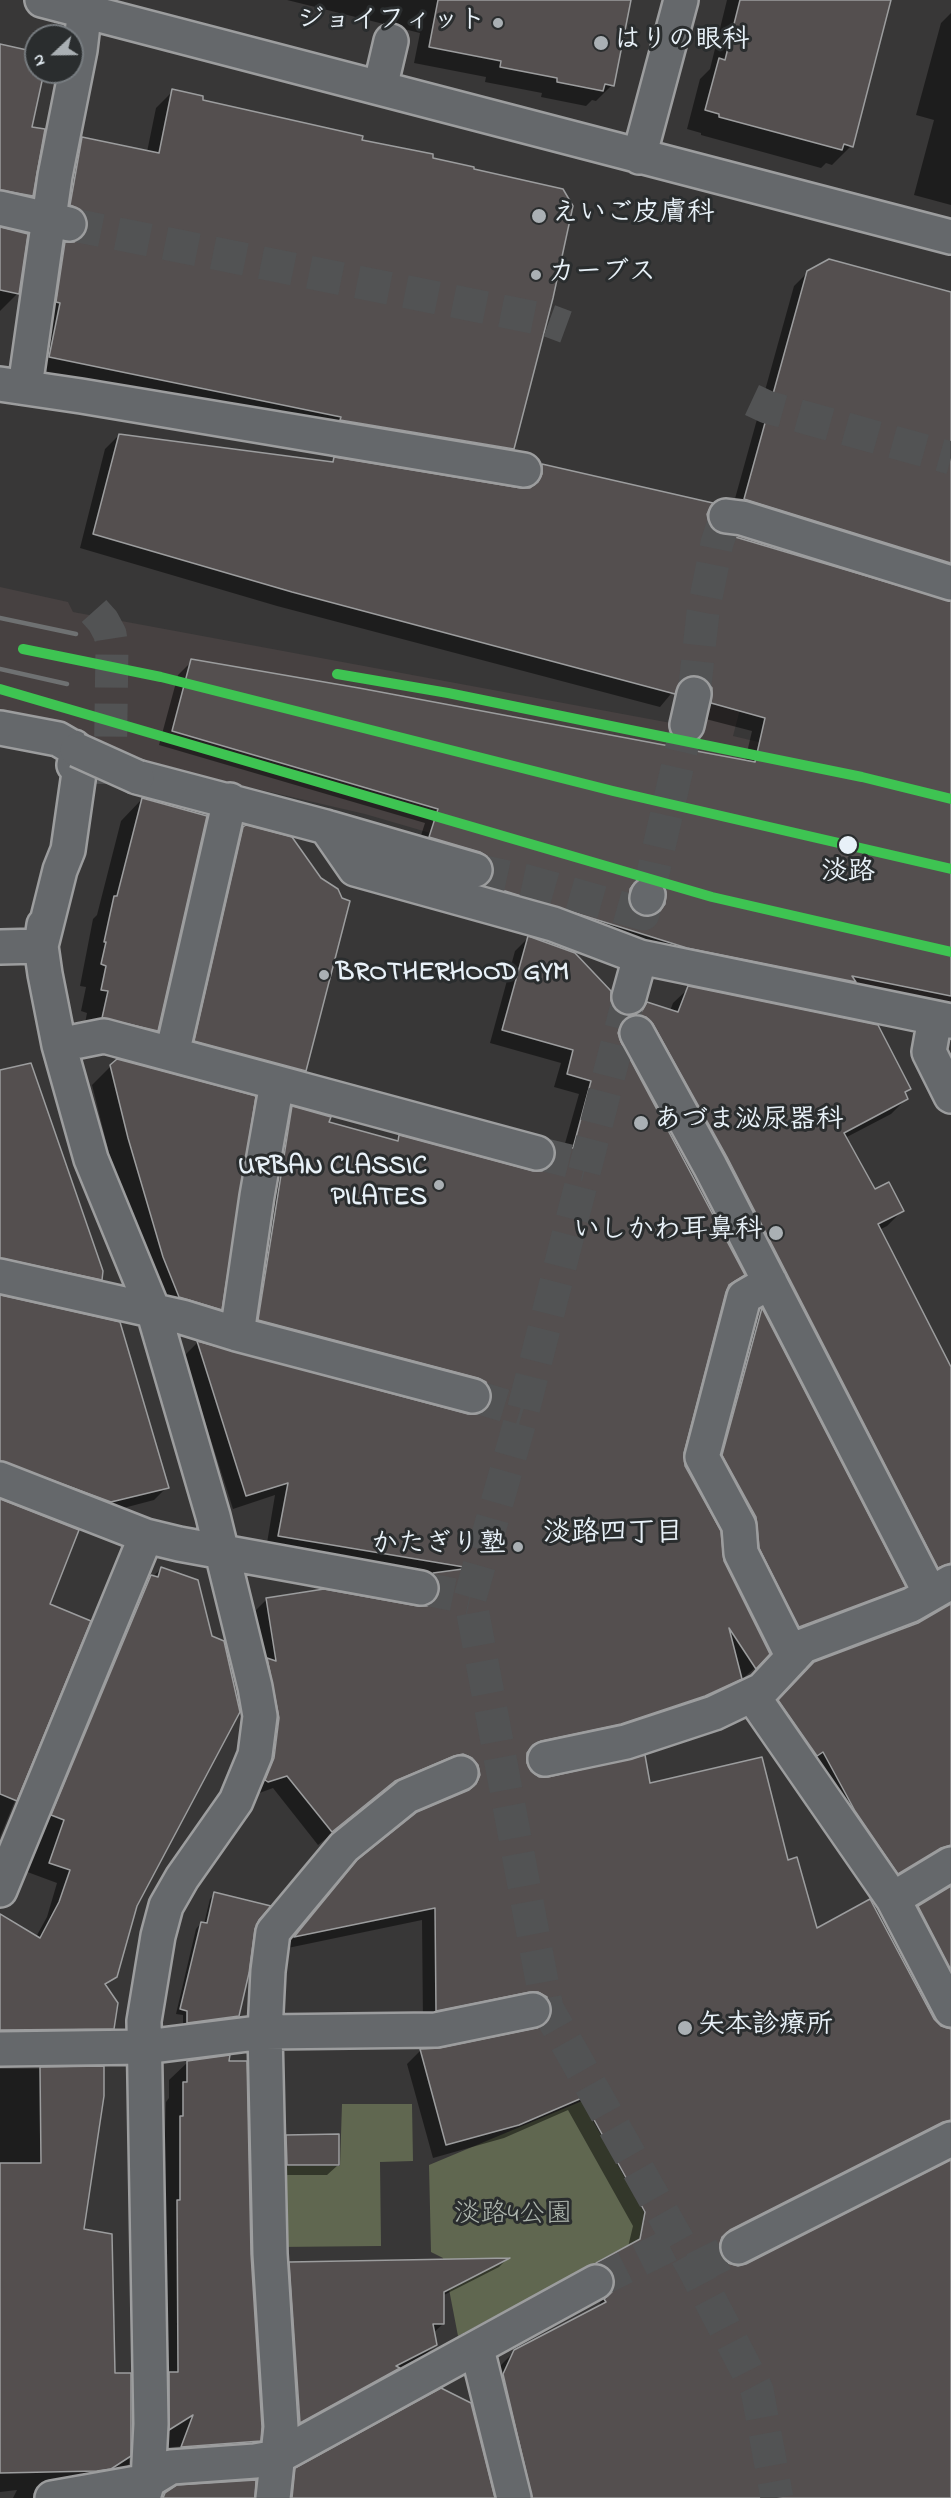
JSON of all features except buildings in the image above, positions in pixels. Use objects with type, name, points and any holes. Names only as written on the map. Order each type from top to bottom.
[{"type":"street","points":[[42,0],[85,6],[380,88],[951,237]]},
{"type":"street","points":[[639,157],[681,0]]},
{"type":"street","points":[[85,6],[59,222],[12,386],[524,470]]},
{"type":"street","points":[[380,88],[391,41]]},
{"type":"street","points":[[0,208],[59,222]]},
{"type":"street","points":[[726,516],[742,518],[951,583]]},
{"type":"street","points":[[687,725],[694,694]]},
{"type":"street","points":[[0,728],[58,739],[76,752],[137,777],[326,826],[474,870]]},
{"type":"street","points":[[76,752],[79,773],[68,850],[60,870],[40,946],[58,1045],[91,1159],[153,1310],[213,1516],[260,1716],[255,1755],[236,1801],[182,1878],[166,1906],[158,1936],[144,2021],[151,2424],[146,2489]]},
{"type":"street","points":[[172,1054],[230,800]]},
{"type":"street","points":[[326,826],[355,869],[553,924],[640,957],[943,1020],[929,1052],[951,1095]]},
{"type":"street","points":[[0,947],[40,946]]},
{"type":"street","points":[[629,996],[640,957]]},
{"type":"street","points":[[545,1759],[626,1742],[714,1713],[762,1690],[803,1646],[911,1605],[941,1588],[770,1282],[637,1033]]},
{"type":"street","points":[[58,1045],[104,1036],[537,1153]]},
{"type":"street","points":[[237,1334],[257,1196],[277,1083]]},
{"type":"street","points":[[0,1276],[153,1310],[473,1396]]},
{"type":"street","points":[[770,1282],[744,1298],[702,1457],[739,1526],[741,1553],[793,1657]]},
{"type":"street","points":[[0,1479],[146,1536],[421,1588]]},
{"type":"street","points":[[0,1890],[146,1536]]},
{"type":"street","points":[[752,1695],[893,1899],[951,2010]]},
{"type":"street","points":[[273,2498],[281,2427],[270,2254],[266,2032],[268,1971],[273,1932],[344,1847],[407,1796],[461,1773]]},
{"type":"street","points":[[893,1899],[951,1864]]},
{"type":"street","points":[[0,2049],[145,2047],[266,2032],[436,2030],[533,2010]]},
{"type":"street","points":[[738,2247],[951,2139]]},
{"type":"street","points":[[52,2498],[146,2489],[171,2467],[255,2461],[277,2457],[596,2282]]},
{"type":"street","points":[[477,2349],[514,2498]]},
{"type":"shaded area","points":[[729,530],[783,544],[733,736],[951,787],[951,1006],[683,946],[671,904],[637,890],[585,878],[365,814],[132,760],[0,717],[0,587],[68,602],[73,612],[671,723],[708,689],[713,604]]},
{"type":"green space","name":"淡路4公園","points":[[582,2101],[644,2212],[640,2239],[458,2336],[443,2258],[431,2252],[429,2165]]},
{"type":"green space","points":[[342,2104],[412,2104],[413,2161],[380,2162],[381,2246],[277,2247],[276,2166],[340,2166]]},
{"type":"tunnel","points":[[69,224],[547,320],[566,327]]},
{"type":"tunnel","points":[[752,400],[767,407],[951,458]]},
{"type":"tunnel","points":[[694,694],[703,613],[717,543],[726,516]]},
{"type":"tunnel","points":[[94,611],[110,634],[112,647],[110,784]]},
{"type":"tunnel","points":[[648,895],[687,725]]},
{"type":"tunnel","points":[[475,870],[527,881],[643,914],[647,898]]},
{"type":"tunnel","points":[[629,997],[523,1411],[470,1598],[547,2008],[694,2269],[757,2390],[777,2498]]},
{"type":"tunnel","points":[[537,1153],[586,1165]]},
{"type":"tunnel","points":[[473,1396],[523,1411]]},
{"type":"tunnel","points":[[421,1588],[470,1598]]},
{"type":"tunnel","points":[[596,2282],[678,2241]]},
{"type":"tunnel","points":[[694,2269],[738,2247]]},
{"type":"railway","points":[[0,618],[76,634]]},
{"type":"railway","points":[[0,669],[67,684]]},
{"type":"transit line","points":[[23,649],[161,677],[613,791],[951,869]]},
{"type":"transit line","points":[[337,674],[448,693],[862,777],[951,799]]},
{"type":"transit line","points":[[0,689],[712,897],[951,952]]},
{"type":"place","name":"ジョイフィット","points":[[498,23]]},
{"type":"place","name":"はりの眼科","points":[[601,43]]},
{"type":"place","name":"えいご皮膚科","points":[[539,216]]},
{"type":"place","name":"カーブス","points":[[536,275]]},
{"type":"place","name":"淡路","points":[[848,845]]},
{"type":"place","name":"BROTHERHOOD GYM","points":[[324,975]]},
{"type":"place","name":"あづま泌尿器科","points":[[641,1123]]},
{"type":"place","name":"URBAN CLASSIC PILATES","points":[[439,1185]]},
{"type":"place","name":"いしかわ耳鼻科","points":[[776,1233]]},
{"type":"place","name":"かたぎり塾","points":[[518,1547]]},
{"type":"place","name":"矢本診療所","points":[[685,2028]]},
{"type":"district","name":"淡路四丁目","points":[[613,1535]]}]
